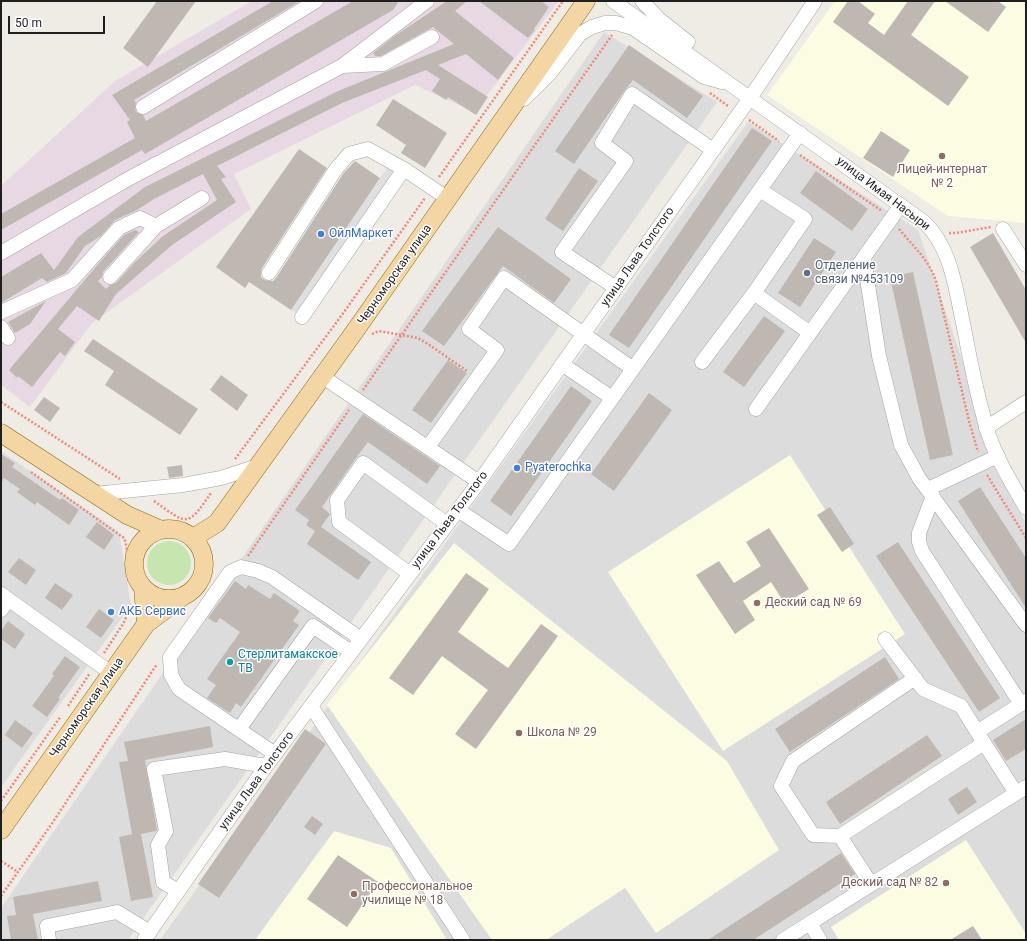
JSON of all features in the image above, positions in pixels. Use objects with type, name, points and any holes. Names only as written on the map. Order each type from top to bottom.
[{"type":"main road","name":"Черноморская улица","points":[[193,538],[217,523],[323,377],[586,1]]},
{"type":"main road","points":[[1,433],[127,516],[161,530]]},
{"type":"main road","points":[[127,516],[138,548]]},
{"type":"main road","points":[[136,586],[161,598],[172,599],[183,596],[192,590],[200,581],[217,523]]},
{"type":"main road","points":[[146,624],[136,586],[137,578],[134,568],[134,557],[144,539],[152,533],[161,530],[172,529],[183,532],[193,538],[200,547],[204,558],[204,570]]},
{"type":"main road","name":"Черноморская улица","points":[[2,826],[146,624],[183,596]]},
{"type":"street","points":[[143,107],[316,1]]},
{"type":"street","points":[[1,253],[128,179],[342,66],[427,1]]},
{"type":"street","name":"улица Имая Насыри","points":[[613,1],[901,205],[924,222],[933,231],[943,247],[952,274],[986,428],[998,456],[1026,508]]},
{"type":"street","points":[[642,1],[660,20],[713,62],[733,85]]},
{"type":"street","name":"улица Льва Толстого","points":[[147,936],[266,766],[479,482],[750,98],[815,1]]},
{"type":"street","points":[[509,113],[530,95],[551,72],[580,34],[592,26],[605,23],[616,23],[633,28],[704,77],[733,85]]},
{"type":"street","points":[[342,66],[383,64],[432,37]]},
{"type":"street","points":[[616,288],[562,252],[626,160],[602,143],[632,94],[713,150]]},
{"type":"street","points":[[458,510],[509,544],[800,133]]},
{"type":"street","points":[[269,273],[336,170],[349,154],[368,149],[404,169],[447,198]]},
{"type":"street","points":[[302,317],[404,169]]},
{"type":"street","points":[[702,362],[754,292],[805,219],[760,190]]},
{"type":"street","points":[[110,277],[156,226],[202,198]]},
{"type":"street","points":[[756,409],[901,205]]},
{"type":"street","points":[[1,312],[72,280],[119,228],[140,218],[156,226]]},
{"type":"street","points":[[1003,229],[1026,265]]},
{"type":"street","points":[[864,259],[879,356],[901,445],[919,478],[1026,625]]},
{"type":"street","points":[[428,447],[497,350],[469,329],[504,278],[633,369]]},
{"type":"street","points":[[754,292],[810,332]]},
{"type":"street","points":[[562,364],[612,398]]},
{"type":"street","points":[[323,377],[479,482]]},
{"type":"street","points":[[986,428],[1026,402]]},
{"type":"street","points":[[915,678],[793,762],[781,786],[813,835],[840,836],[981,737],[1024,702],[922,551],[919,542],[919,533],[930,492],[998,456]]},
{"type":"street","points":[[410,574],[339,522],[336,500],[363,463],[447,524]]},
{"type":"street","points":[[94,494],[138,491],[182,485],[221,478],[258,466]]},
{"type":"street","points":[[275,754],[179,689],[171,676],[170,657],[230,572],[241,567],[258,571],[272,578],[361,639]]},
{"type":"street","points":[[3,601],[112,673]]},
{"type":"street","points":[[239,729],[313,626],[351,652]]},
{"type":"street","points":[[783,940],[1021,790],[981,737],[961,706],[924,689],[885,639]]},
{"type":"street","points":[[311,706],[463,940]]},
{"type":"street","points":[[178,891],[163,882],[158,845],[166,831],[154,769],[225,759],[266,766]]},
{"type":"street","points":[[840,836],[871,884]]},
{"type":"street","points":[[49,940],[47,926],[117,912],[147,936]]},
{"type":"street","points":[[810,923],[820,940]]},
{"type":"path","points":[[1,402],[175,516],[184,520],[190,519],[199,510],[339,319],[563,1]]},
{"type":"path","points":[[241,567],[402,334],[613,35]]},
{"type":"path","points":[[896,226],[903,227]]},
{"type":"path","points":[[933,231],[956,234],[994,226],[999,226],[1003,229]]},
{"type":"path","points":[[369,336],[379,331],[418,338],[467,371],[468,375],[465,382],[471,387]]},
{"type":"path","points":[[26,469],[124,538],[127,546],[127,575],[136,586]]},
{"type":"path","points":[[1,801],[123,624],[130,606]]},
{"type":"path","points":[[1,896],[51,825],[156,666],[162,660],[170,657]]},
{"type":"path","points":[[1,861],[18,872]]},
{"type":"shaded area","points":[[252,1],[558,2],[474,112],[415,85],[234,174],[251,209],[92,323],[30,407],[1,385],[1,186],[115,81]]},
{"type":"shaded area","name":"Лицей-интернат № 2","points":[[835,1],[1026,1],[1026,223],[948,216],[767,95]]},
{"type":"shaded area","points":[[604,32],[717,102],[128,940],[1,940],[1,908]]},
{"type":"shaded area","points":[[748,122],[918,230],[972,389],[982,439],[997,473],[1026,523],[1026,940],[160,940]]},
{"type":"shaded area","points":[[391,162],[409,172],[307,320],[291,310]]},
{"type":"shaded area","points":[[1,451],[119,532],[131,605],[1,787]]},
{"type":"shaded area","name":"Деский сад № 69","points":[[790,455],[905,634],[723,751],[608,572]]},
{"type":"shaded area","name":"Школа № 29","points":[[454,543],[727,761],[779,850],[656,933],[625,888],[546,940],[492,940],[327,705]]},
{"type":"shaded area","name":"Профессиональное училище № 18","points":[[334,831],[391,848],[447,940],[255,940]]},
{"type":"shaded area","name":"Деский сад № 82","points":[[966,840],[1026,934],[1026,940],[839,940],[831,927]]},
{"type":"green space","points":[[165,541],[173,541],[178,542],[185,547],[190,554],[190,572],[185,579],[178,584],[165,585],[157,582],[150,575],[147,567],[147,559],[150,551],[157,544]]},
{"type":"building","points":[[157,1],[196,1],[148,67],[123,48]]},
{"type":"building","points":[[273,1],[300,1],[134,100],[136,103],[136,112],[143,115],[146,121],[353,1],[399,1],[393,10],[145,154],[142,150],[1,230],[1,214],[135,138],[127,122],[130,120],[112,95]]},
{"type":"building","points":[[447,1],[467,1],[455,11],[514,58],[498,80],[466,54],[438,65],[488,97],[476,115],[448,97],[446,100],[432,91],[440,79],[426,70],[342,103],[217,166],[226,177],[221,179],[236,202],[172,245],[116,294],[99,321],[77,306],[58,329],[75,342],[65,356],[60,352],[32,387],[18,376],[17,378],[9,370],[124,235],[135,230],[139,232],[103,272],[102,277],[98,281],[106,289],[110,285],[116,283],[135,262],[163,236],[217,200],[203,174],[154,199],[137,210],[115,220],[101,236],[85,246],[66,273],[47,282],[42,278],[1,303],[1,277],[41,253],[54,270],[78,237],[145,187],[338,91],[454,44],[433,27],[381,56],[375,56],[373,53],[396,35]]},
{"type":"building","points":[[479,1],[541,1],[549,7],[534,29],[535,30],[528,38]]},
{"type":"building","points":[[848,1],[858,1],[875,14],[868,23],[884,35],[908,1],[935,1],[911,35],[969,77],[948,106],[833,22]]},
{"type":"building","points":[[945,1],[998,1],[1006,7],[988,32]]},
{"type":"building","points":[[629,45],[703,96],[687,118],[633,80],[574,164],[555,151]]},
{"type":"building","points":[[393,99],[447,133],[425,168],[401,153],[406,145],[376,125]]},
{"type":"building","points":[[752,128],[772,141],[629,348],[609,335]]},
{"type":"building","points":[[881,131],[910,150],[893,177],[863,158]]},
{"type":"building","points":[[299,149],[327,168],[262,268],[261,277],[265,280],[273,281],[276,278],[343,174],[355,161],[380,178],[291,310],[249,282],[245,288],[216,267]]},
{"type":"building","points":[[579,168],[598,181],[563,231],[545,219]]},
{"type":"building","points":[[816,171],[868,209],[852,231],[800,193]]},
{"type":"building","points":[[498,227],[571,279],[554,303],[503,266],[444,346],[422,331]]},
{"type":"building","points":[[993,233],[1026,290],[1026,343],[970,247]]},
{"type":"building","points":[[814,238],[836,252],[800,307],[778,293]]},
{"type":"building","points":[[913,272],[953,455],[930,460],[890,277]]},
{"type":"building","points":[[46,301],[30,324],[15,333],[8,322]]},
{"type":"building","points":[[764,316],[785,331],[744,387],[723,372]]},
{"type":"building","points":[[93,339],[198,409],[180,435],[105,385],[114,371],[84,351]]},
{"type":"building","points":[[448,360],[467,373],[431,423],[412,410]]},
{"type":"building","points":[[221,375],[248,395],[237,411],[210,390]]},
{"type":"building","points":[[571,386],[592,401],[511,516],[490,501]]},
{"type":"building","points":[[649,393],[672,410],[614,491],[591,474]]},
{"type":"building","points":[[44,397],[60,408],[50,422],[34,410]]},
{"type":"building","points":[[363,414],[440,466],[427,484],[368,442],[356,458],[322,507],[330,514],[321,527],[371,562],[358,580],[307,544],[315,531],[306,525],[309,520],[295,510]]},
{"type":"building","points":[[1,454],[15,463],[12,467],[60,500],[62,498],[79,510],[69,525],[37,502],[35,505],[17,492],[20,489],[4,478],[1,483]]},
{"type":"building","points":[[182,465],[183,476],[169,478],[167,467]]},
{"type":"building","points":[[980,487],[1026,558],[1026,608],[958,501]]},
{"type":"building","points":[[830,507],[854,544],[842,552],[817,515]]},
{"type":"building","points":[[97,522],[114,535],[104,550],[86,537]]},
{"type":"building","points":[[769,528],[809,589],[785,604],[771,582],[743,601],[755,620],[735,634],[696,575],[719,561],[734,583],[761,566],[746,542]]},
{"type":"building","points":[[898,542],[1000,698],[979,712],[876,556]]},
{"type":"building","points":[[19,558],[36,570],[26,585],[8,572]]},
{"type":"building","points":[[466,573],[489,589],[458,632],[508,668],[541,624],[558,636],[476,749],[455,734],[488,690],[442,656],[413,695],[389,678]]},
{"type":"building","points":[[235,581],[246,589],[248,585],[270,599],[274,593],[300,611],[293,621],[299,625],[241,707],[236,703],[230,713],[207,698],[216,685],[207,679],[240,632],[220,618],[216,623],[208,618]]},
{"type":"building","points":[[55,583],[73,595],[62,610],[45,598]]},
{"type":"building","points":[[99,609],[114,620],[101,638],[86,627]]},
{"type":"building","points":[[8,621],[25,634],[15,649],[1,639],[1,631]]},
{"type":"building","points":[[65,656],[80,667],[58,698],[60,699],[47,717],[32,706],[54,676],[52,674]]},
{"type":"building","points":[[885,657],[899,679],[790,752],[775,729]]},
{"type":"building","points":[[1026,719],[1026,749],[1006,761],[993,740]]},
{"type":"building","points":[[15,720],[33,733],[22,748],[5,735]]},
{"type":"building","points":[[210,726],[213,747],[145,760],[157,830],[141,834],[153,897],[131,901],[119,837],[132,834],[119,762],[128,761],[124,742]]},
{"type":"building","points":[[305,729],[326,744],[219,898],[198,884]]},
{"type":"building","points":[[927,735],[942,756],[840,824],[826,802]]},
{"type":"building","points":[[967,787],[977,802],[958,815],[948,799]]},
{"type":"building","points":[[312,816],[323,824],[315,835],[304,827]]},
{"type":"building","points":[[841,853],[855,874],[753,940],[708,940]]},
{"type":"building","points":[[338,855],[378,882],[347,927],[307,899]]},
{"type":"building","points":[[98,881],[102,901],[33,914],[38,940],[11,940],[7,916],[16,915],[13,897]]},
{"type":"building","points":[[973,926],[982,940],[950,940]]},
{"type":"place","name":"Лицей-интернат № 2","points":[[942,156]]},
{"type":"place","name":"ОйлМаркет","points":[[321,234]]},
{"type":"place","name":"Отделение связи №453109","points":[[807,273]]},
{"type":"place","name":"Pyaterochka","points":[[517,468]]},
{"type":"place","name":"Деский сад № 69","points":[[757,603]]},
{"type":"place","name":"АКБ Сервис","points":[[111,612]]},
{"type":"place","name":"Стерлитамакское ТВ","points":[[230,662]]},
{"type":"place","name":"Школа № 29","points":[[519,733]]},
{"type":"place","name":"Деский сад № 82","points":[[946,883]]},
{"type":"place","name":"Профессиональное училище № 18","points":[[354,894]]}]
